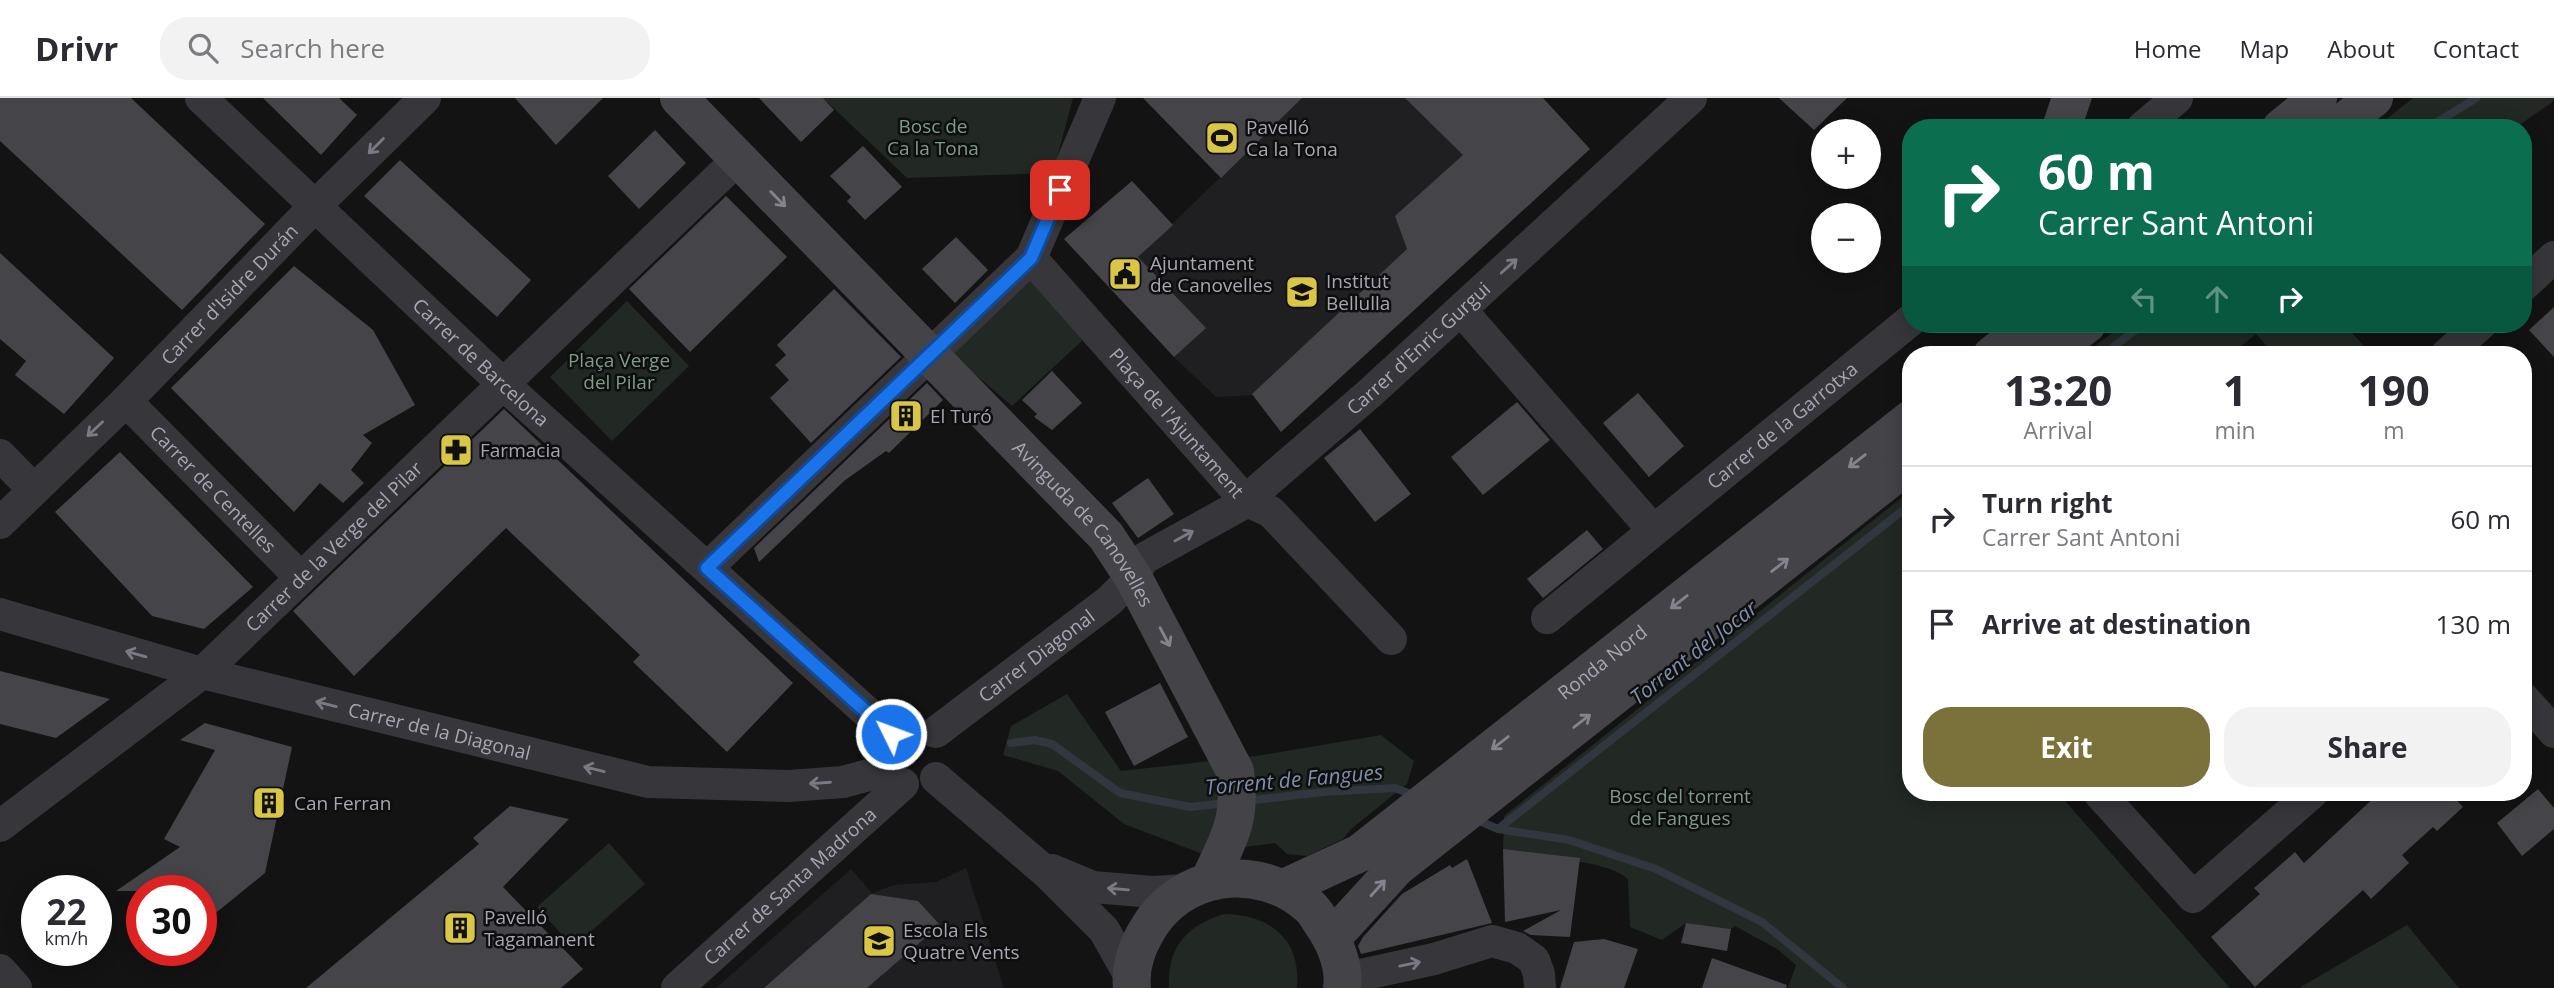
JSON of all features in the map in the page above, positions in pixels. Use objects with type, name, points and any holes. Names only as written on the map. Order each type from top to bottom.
[{"type":"main road","name":"Avinguda de Canovelles","points":[[678,98],[1106,536],[1133,577],[1235,771],[1236,812],[1197,885]]},
{"type":"main road","points":[[2292,119],[2318,98]]},
{"type":"main road","points":[[2347,119],[2374,98]]},
{"type":"main road","points":[[2004,346],[2020,333]]},
{"type":"main road","points":[[2059,346],[2075,333]]},
{"type":"main road","name":"Ronda Nord","points":[[1284,888],[1360,853],[1441,804],[1902,426]]},
{"type":"main road","name":"Ronda Nord","points":[[1332,938],[1397,867],[1441,804],[1490,794],[1902,469]]},
{"type":"main road","points":[[1131,983],[1137,948],[1155,915],[1197,885],[1245,877],[1284,888],[1311,908],[1332,938],[1343,983]]},
{"type":"street","name":"Carrer de Barcelona","points":[[201,98],[503,384],[891,734]]},
{"type":"street","name":"Carrer d'Isidre Durán","points":[[0,523],[126,401],[315,206],[425,98]]},
{"type":"street","points":[[707,568],[1031,258],[1100,98]]},
{"type":"street","name":"Carrer d'Enric Gurgui","points":[[1133,577],[1143,559],[1245,500],[1370,393],[1691,98]]},
{"type":"street","points":[[2152,119],[2177,98]]},
{"type":"street","name":"Carrer de la Verge del Pilar","points":[[0,826],[202,673],[738,159]]},
{"type":"street","points":[[2532,278],[2554,257]]},
{"type":"street","name":"Plaça de l'Ajuntament","points":[[1031,258],[1245,500],[1271,512],[1391,639]]},
{"type":"street","points":[[1461,310],[1653,530]]},
{"type":"street","name":"Carrer de la Garrotxa","points":[[1547,618],[1902,327]]},
{"type":"street","points":[[2456,346],[2471,333]]},
{"type":"street","name":"Carrer de Centelles","points":[[126,401],[301,578]]},
{"type":"street","points":[[0,455],[33,489]]},
{"type":"street","name":"Carrer Diagonal","points":[[936,732],[1109,601],[1133,577]]},
{"type":"street","name":"Carrer de la Diagonal","points":[[0,614],[202,673],[648,782],[789,786],[895,777]]},
{"type":"street","points":[[2532,708],[2554,732]]},
{"type":"street","points":[[916,723],[936,732],[945,749],[946,760],[936,778],[927,784],[916,786],[895,777],[883,757],[884,747],[891,734],[900,727],[916,723]]},
{"type":"street","name":"Carrer de Santa Madrona","points":[[677,988],[895,777]]},
{"type":"street","points":[[936,778],[1035,863],[1104,930],[1131,983]]},
{"type":"street","points":[[2106,801],[2193,897],[2303,801]]},
{"type":"street","points":[[1035,863],[1093,887],[1153,892],[1197,885]]},
{"type":"street","points":[[1343,983],[1492,941],[1517,948],[1534,960],[1540,988]]},
{"type":"street","points":[[0,970],[16,988]]},
{"type":"shaded area","name":"Institut Bellulla","points":[[1302,98],[1543,98],[1590,149],[1281,432],[1252,395],[1216,397],[1174,357],[1138,257]]},
{"type":"shaded area","name":"Escola Els Quatre Vents","points":[[966,868],[1004,988],[716,988],[851,869],[872,893],[894,885],[936,882]]},
{"type":"green space","name":"Bosc de Ca la Tona","points":[[823,98],[1073,98],[1053,173],[907,178]]},
{"type":"green space","points":[[2413,98],[2554,98],[2554,101],[2528,119],[2386,119]]},
{"type":"green space","points":[[1028,270],[1085,338],[1012,406],[948,351]]},
{"type":"green space","name":"Plaça Verge del Pilar","points":[[627,301],[689,366],[612,441],[550,377]]},
{"type":"green space","points":[[2112,333],[2352,333],[2364,346],[2267,346],[2256,334],[2241,346],[2095,346]]},
{"type":"green space","name":"Bosc del torrent de Fangues","points":[[1902,497],[1902,801],[2065,801],[2230,988],[1788,988],[1796,965],[1777,949],[1735,926],[1731,929],[1686,923],[1662,940],[1630,927],[1628,880],[1621,874],[1570,860],[1503,851],[1504,816]]},
{"type":"green space","points":[[1067,694],[1121,771],[1256,756],[1381,735],[1414,761],[1407,784],[1351,829],[1343,839],[1307,856],[1287,854],[1275,843],[1200,853],[1124,824],[1058,771],[1003,755],[1011,726]]},
{"type":"green space","points":[[609,843],[645,884],[573,947],[537,907]]},
{"type":"green space","points":[[1224,914],[1255,919],[1279,933],[1294,955],[1297,988],[1169,988],[1171,961],[1182,940],[1199,925]]},
{"type":"green space","points":[[2407,925],[2459,988],[2299,988]]},
{"type":"building","points":[[0,98],[131,98],[265,224],[182,310],[0,141]]},
{"type":"building","points":[[263,98],[339,98],[357,115],[321,155]]},
{"type":"building","points":[[515,98],[603,98],[556,145]]},
{"type":"building","points":[[759,98],[823,98],[834,110],[801,142]]},
{"type":"building","name":"Pavelló Ca la Tona","points":[[1143,98],[1302,98],[1221,178]]},
{"type":"building","points":[[1405,98],[1543,98],[1590,149],[1281,432],[1252,394],[1407,249],[1395,216],[1463,155]]},
{"type":"building","points":[[1779,98],[1847,98],[1825,119],[1811,119],[1811,127]]},
{"type":"building","points":[[2051,98],[2092,98],[2085,119],[2044,119]]},
{"type":"building","points":[[655,130],[686,163],[639,209],[608,176]]},
{"type":"building","points":[[863,146],[902,187],[865,220],[847,201],[851,197],[830,176]]},
{"type":"building","points":[[400,160],[531,280],[497,317],[364,196]]},
{"type":"building","name":"Ajuntament de Canovelles","points":[[1132,181],[1173,225],[1138,257],[1206,328],[1174,357],[1064,239]]},
{"type":"building","points":[[726,196],[787,257],[690,352],[629,289]]},
{"type":"building","points":[[956,237],[988,270],[955,303],[922,269]]},
{"type":"building","points":[[0,253],[114,358],[64,414],[15,375],[26,361],[0,339]]},
{"type":"building","points":[[294,266],[373,330],[415,405],[363,435],[372,443],[351,470],[364,483],[343,503],[320,483],[294,512],[171,388]]},
{"type":"building","points":[[834,289],[901,357],[811,443],[770,398],[789,380],[775,365],[786,355],[777,345]]},
{"type":"building","points":[[2554,307],[2554,357],[2532,333],[2532,327]]},
{"type":"building","points":[[1052,371],[1082,403],[1052,430],[1034,417],[1037,414],[1022,400]]},
{"type":"building","points":[[927,383],[943,400],[889,453],[886,451],[844,481],[759,562],[754,548]]},
{"type":"building","points":[[1638,393],[1684,446],[1649,477],[1603,423]]},
{"type":"building","points":[[1517,402],[1550,440],[1483,495],[1451,457]]},
{"type":"building","points":[[504,409],[793,683],[727,752],[633,662],[640,655],[506,528],[354,676],[293,611]]},
{"type":"building","points":[[1360,429],[1411,494],[1375,522],[1324,458]]},
{"type":"building","points":[[120,452],[253,587],[204,629],[152,616],[55,512]]},
{"type":"building","points":[[1148,478],[1174,514],[1138,538],[1112,503]]},
{"type":"building","points":[[1587,530],[1603,549],[1543,598],[1527,579]]},
{"type":"building","points":[[0,671],[110,699],[56,738],[0,724]]},
{"type":"building","points":[[1160,683],[1188,737],[1134,766],[1105,712]]},
{"type":"building","points":[[205,723],[292,747],[265,873],[217,912],[217,875],[139,875],[180,847],[164,839],[215,750],[180,740]]},
{"type":"building","points":[[2538,789],[2554,808],[2554,829],[2522,856],[2497,823],[2524,801],[2532,801],[2532,794]]},
{"type":"building","points":[[2370,801],[2457,801],[2463,807],[2437,831],[2433,827],[2402,855],[2409,863],[2371,899],[2363,890],[2255,987],[2211,937],[2260,894],[2254,888],[2295,852],[2304,863]]},
{"type":"building","name":"Pavelló Tagamanent","points":[[510,806],[569,819],[503,887],[583,969],[561,988],[306,988],[479,844],[473,838]]},
{"type":"building","points":[[1503,849],[1580,858],[1570,937],[1531,935],[1523,931],[1561,910],[1505,922]]},
{"type":"building","points":[[1467,859],[1492,923],[1361,954],[1358,946],[1363,937],[1402,894],[1450,865],[1452,868]]},
{"type":"building","points":[[126,884],[126,891],[116,891]]},
{"type":"building","points":[[871,894],[918,901],[940,925],[867,988],[764,988]]},
{"type":"building","points":[[1686,923],[1731,929],[1727,951],[1681,943]]},
{"type":"building","points":[[1604,939],[1638,949],[1624,988],[1560,988],[1574,942]]},
{"type":"building","points":[[1712,958],[1787,985],[1786,988],[1702,988]]},
{"type":"waterway","name":"Torrent del Jocar","points":[[2442,119],[2476,98]]},
{"type":"waterway","name":"Torrent del Jocar","points":[[2115,346],[2131,333]]},
{"type":"waterway","name":"Torrent del Jocar","points":[[1498,829],[1902,511]]},
{"type":"waterway","name":"Torrent de Fangues","points":[[1011,743],[1035,740],[1052,744],[1120,793],[1190,807],[1225,803]]},
{"type":"waterway","name":"Torrent de Fangues","points":[[1245,801],[1323,792],[1395,788],[1416,796]]},
{"type":"waterway","name":"Torrent de Fangues","points":[[1477,820],[1498,829],[1569,840],[1656,869],[1762,922],[1843,988]]},
{"type":"place","name":"Pavelló Ca la Tona","points":[[1222,138]]},
{"type":"place","name":"Ajuntament de Canovelles","points":[[1125,274]]},
{"type":"place","name":"Institut Bellulla","points":[[1302,292]]},
{"type":"place","name":"El Turó","points":[[906,416]]},
{"type":"place","name":"Farmacia","points":[[456,450]]},
{"type":"place","name":"Can Ferran","points":[[269,803]]},
{"type":"place","name":"Pavelló Tagamanent","points":[[460,928]]},
{"type":"place","name":"Escola Els Quatre Vents","points":[[879,941]]},
{"type":"route","points":[[891,734],[707,568],[1031,258],[1060,190]]}]
